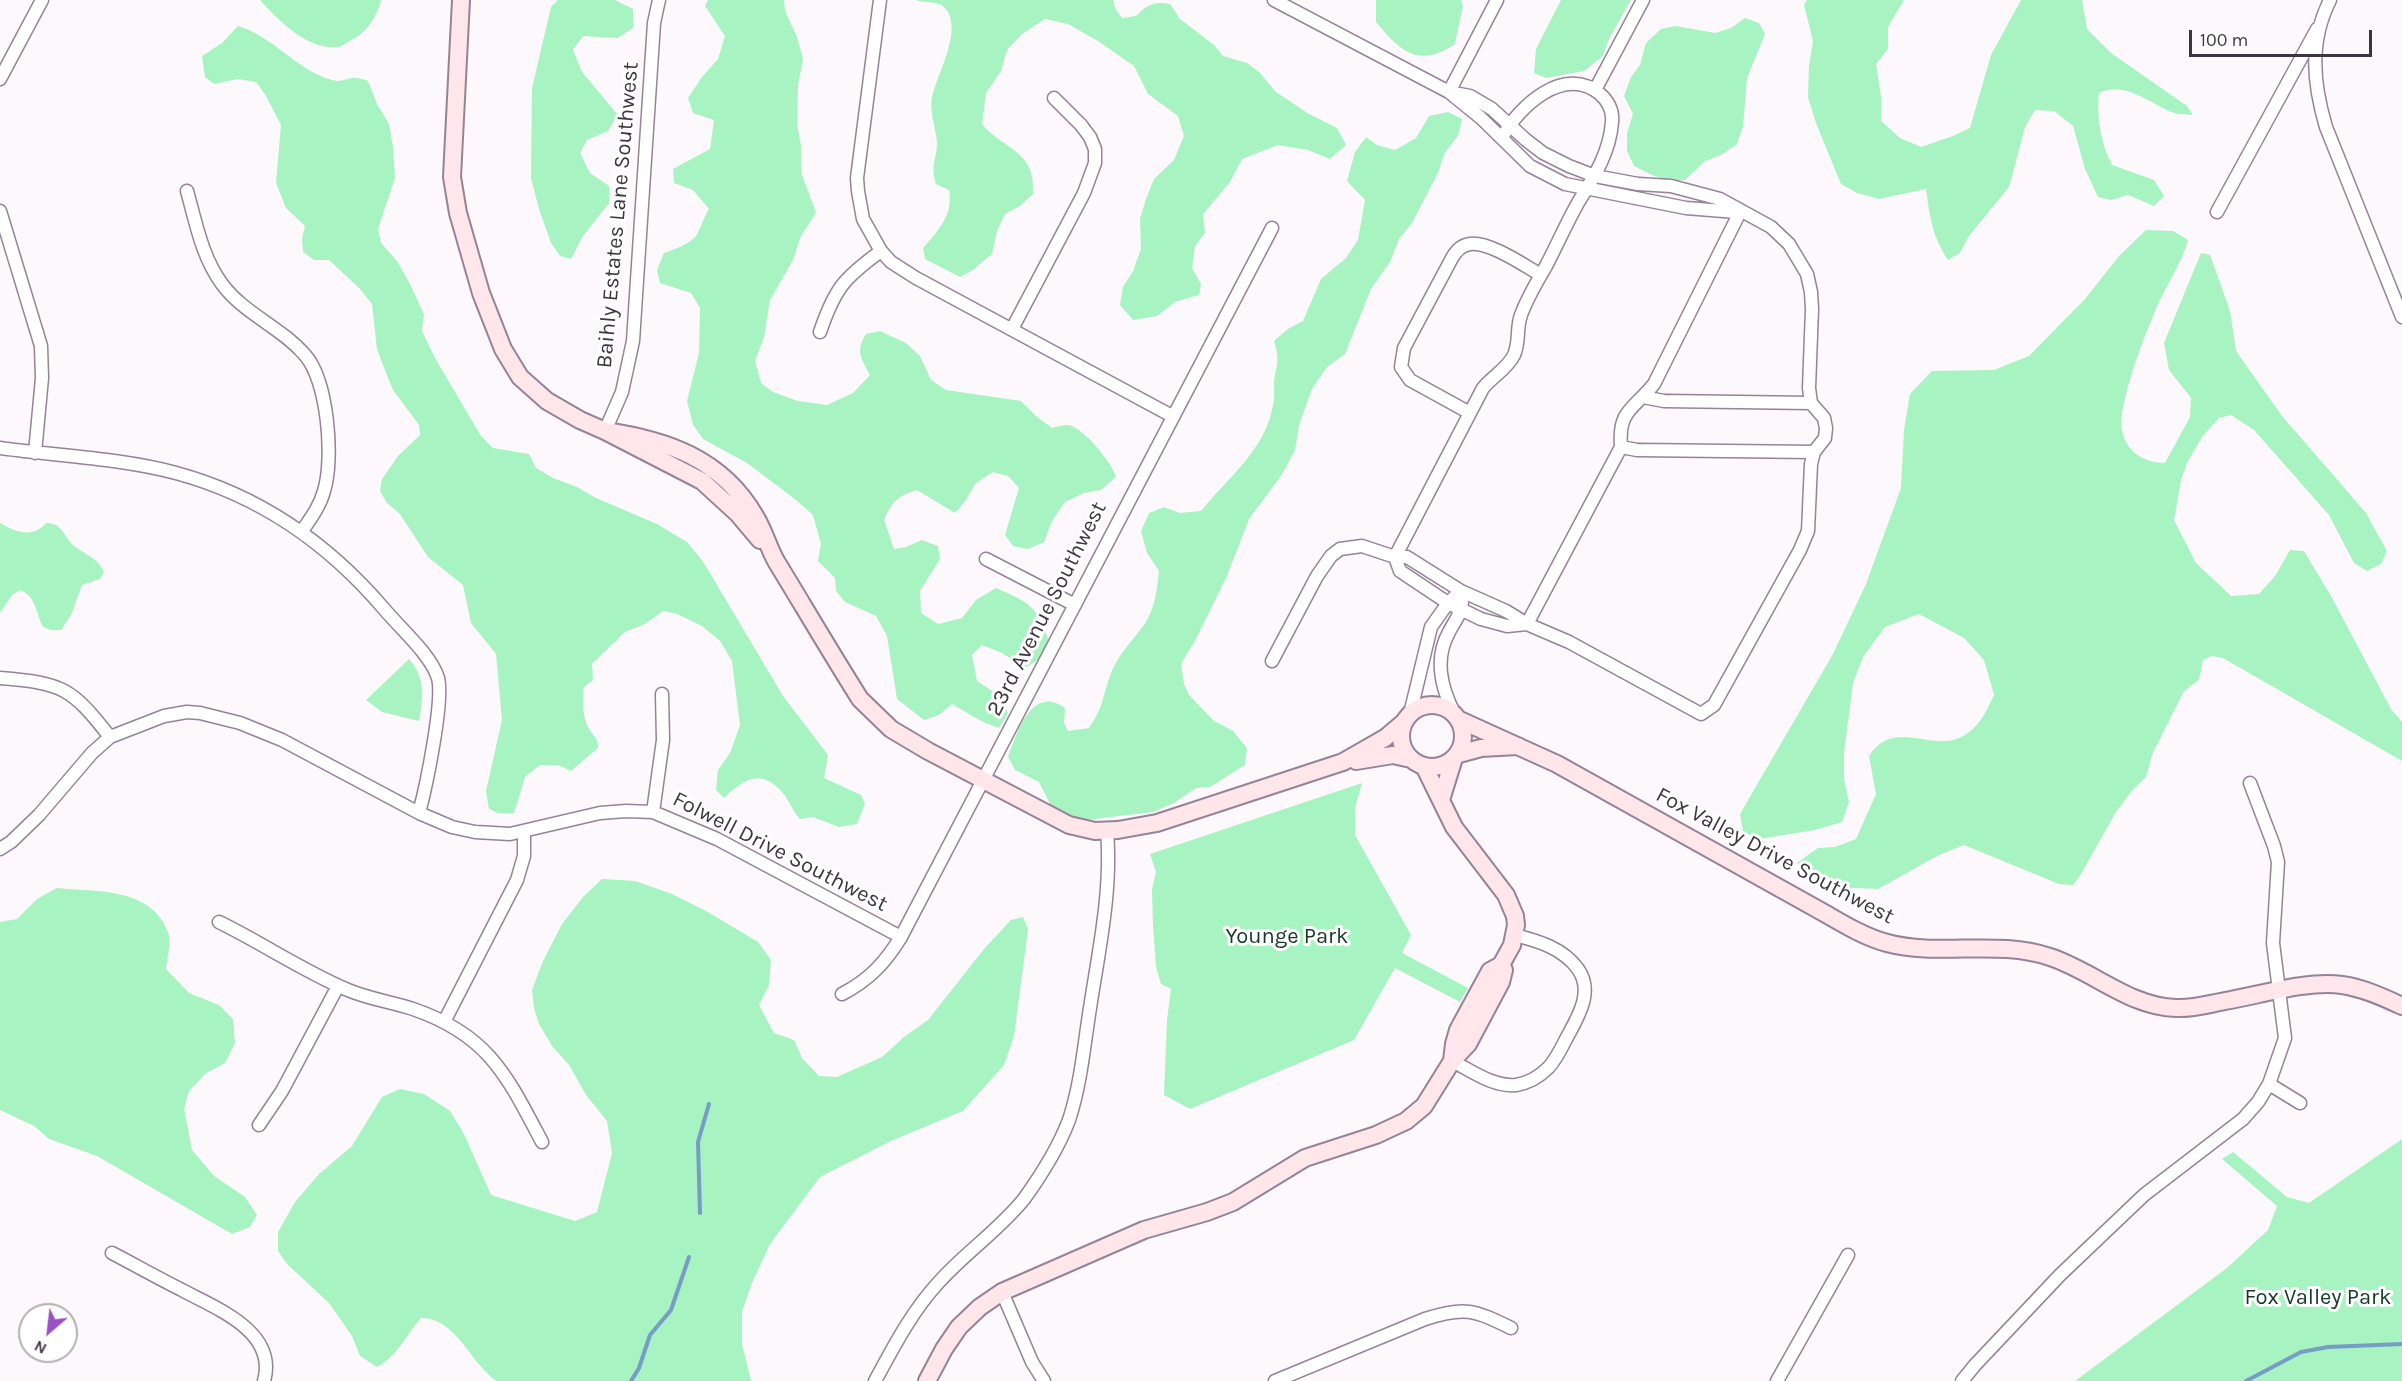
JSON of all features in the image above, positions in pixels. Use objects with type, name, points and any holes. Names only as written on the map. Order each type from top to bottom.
[{"type":"street","points":[[0,79],[42,0]]},
{"type":"street","points":[[461,0],[452,177],[458,213],[481,293],[503,349],[520,377],[559,409],[702,481],[738,514],[771,552],[860,699],[874,715],[909,740],[983,781],[1069,825],[1085,830],[1107,831],[1157,823],[1343,762],[1393,755],[1435,767],[1445,765],[1456,756]]},
{"type":"street","name":"Baihly Estates Lane Southwest","points":[[605,431],[622,392],[632,350],[654,23],[659,0]]},
{"type":"street","points":[[880,0],[857,178],[863,219],[881,251],[891,262],[916,278],[1172,416]]},
{"type":"street","points":[[1274,0],[1449,92],[1530,166],[1565,184],[1686,207],[1740,212]]},
{"type":"street","points":[[1449,92],[1497,0]]},
{"type":"street","points":[[1595,90],[1643,0]]},
{"type":"street","points":[[2330,0],[2321,23],[2314,62],[2321,110],[2402,317]]},
{"type":"street","points":[[2217,212],[2309,40],[2321,23]]},
{"type":"street","points":[[1502,138],[1509,123],[1528,105],[1558,86],[1576,84],[1595,90],[1611,108],[1612,121],[1608,141],[1595,176],[1521,314],[1514,356],[1506,367],[1483,388],[1395,557],[1400,571],[1448,603],[1481,619],[1507,626],[1527,624]]},
{"type":"street","points":[[1272,661],[1317,576],[1331,556],[1340,549],[1362,546],[1395,557],[1407,558],[1461,591],[1569,642],[1701,714],[1714,705],[1806,540],[1810,475],[1814,452],[1825,438],[1826,428],[1824,418],[1811,403],[1809,388],[1812,309],[1807,274],[1798,257],[1781,235],[1771,227],[1720,200],[1671,186],[1638,184],[1595,176],[1569,166],[1543,153],[1492,109],[1470,96],[1449,92]]},
{"type":"street","points":[[1012,329],[1084,193],[1095,163],[1095,149],[1090,137],[1054,98]]},
{"type":"street","points":[[188,191],[200,240],[221,282],[243,305],[294,344],[306,356],[318,377],[326,412],[328,472],[322,498],[302,531]]},
{"type":"street","points":[[0,211],[3,229],[41,346],[42,378],[34,453]]},
{"type":"street","points":[[1527,624],[1621,447],[1619,429],[1624,417],[1654,384],[1740,212]]},
{"type":"street","name":"23rd Avenue Southwest","points":[[842,994],[859,985],[879,968],[901,937],[1272,228]]},
{"type":"street","points":[[1470,413],[1410,380],[1401,367],[1401,355],[1404,348],[1452,258],[1463,246],[1472,243],[1490,248],[1541,275]]},
{"type":"street","points":[[820,332],[830,304],[842,283],[881,251]]},
{"type":"street","points":[[1643,398],[1664,401],[1811,403]]},
{"type":"street","points":[[1621,447],[1637,450],[1814,452]]},
{"type":"street","points":[[0,448],[144,466],[175,473],[250,501],[302,531],[359,581],[418,648],[435,671],[439,689],[435,727],[418,813]]},
{"type":"street","points":[[986,559],[1075,605]]},
{"type":"street","points":[[927,1381],[944,1349],[959,1328],[980,1307],[1002,1292],[1144,1230],[1233,1202],[1305,1158],[1398,1126],[1424,1106],[1452,1061],[1473,1037],[1501,982],[1504,970],[1501,965],[1515,935],[1516,925],[1512,906],[1458,834],[1441,800],[1401,740],[1431,627],[1448,603],[1461,591]]},
{"type":"street","points":[[1441,800],[1464,737],[1457,716],[1444,693],[1439,673],[1447,635],[1462,609],[1461,591]]},
{"type":"street","points":[[0,678],[44,683],[70,693],[88,709],[110,737]]},
{"type":"street","points":[[653,812],[663,740],[662,694]]},
{"type":"street","points":[[1343,762],[1385,738],[1417,708],[1436,705],[1457,716]]},
{"type":"street","name":"Folwell Drive Southwest","points":[[0,849],[25,830],[92,753],[110,737],[149,720],[187,712],[200,712],[224,718],[282,740],[418,813],[452,827],[475,832],[524,833],[600,813],[653,812],[724,842],[901,937]]},
{"type":"street","name":"Fox Valley Drive Southwest","points":[[1457,716],[1557,764],[1846,925],[1887,943],[1917,947],[2006,949],[2048,956],[2083,970],[2136,999],[2164,1008],[2190,1008],[2309,985],[2341,984],[2402,1006]]},
{"type":"street","name":"Fox Valley Drive Southwest","points":[[1456,756],[1481,748],[1519,746]]},
{"type":"street","points":[[1962,1381],[2085,1250],[2144,1196],[2243,1119],[2269,1084],[2285,1038],[2272,944],[2278,862],[2250,783]]},
{"type":"street","points":[[875,1381],[902,1333],[923,1302],[939,1282],[1022,1201],[1043,1173],[1063,1134],[1077,1090],[1105,913],[1108,880],[1107,831]]},
{"type":"street","points":[[444,1022],[517,880],[524,856],[524,833]]},
{"type":"street","points":[[219,921],[338,986],[412,1009],[444,1022],[475,1043],[496,1061],[542,1142]]},
{"type":"street","points":[[1452,1061],[1500,1084],[1525,1083],[1547,1069],[1555,1059],[1579,1015],[1585,993],[1579,970],[1548,945],[1515,935]]},
{"type":"street","points":[[259,1125],[282,1091],[338,986]]},
{"type":"street","points":[[2269,1084],[2300,1103]]},
{"type":"street","points":[[112,1253],[228,1315],[246,1328],[259,1345],[265,1358],[264,1381]]},
{"type":"street","points":[[1777,1381],[1848,1255]]},
{"type":"street","points":[[1002,1292],[1032,1362],[1044,1381]]},
{"type":"street","points":[[1275,1381],[1447,1312],[1470,1310],[1510,1328]]},
{"type":"green space","points":[[260,0],[381,0],[378,11],[364,31],[338,47],[327,47],[305,39],[294,32]]},
{"type":"green space","points":[[558,0],[615,0],[633,9],[633,28],[618,38],[583,36],[573,50],[582,72],[618,115],[608,131],[587,140],[580,153],[590,173],[609,186],[609,203],[583,236],[571,259],[560,256],[551,243],[531,178],[532,88],[551,7]]},
{"type":"green space","points":[[708,0],[784,0],[785,11],[797,37],[803,59],[798,85],[797,124],[801,146],[801,172],[816,213],[801,236],[793,260],[770,300],[764,337],[755,361],[761,383],[773,392],[798,401],[827,405],[853,393],[870,375],[860,355],[860,350],[866,334],[880,331],[906,343],[920,356],[931,380],[946,390],[1021,401],[1052,428],[1065,425],[1074,427],[1096,446],[1116,477],[1101,490],[1084,493],[1065,502],[1052,521],[1044,542],[1028,549],[1013,546],[1005,535],[1019,488],[1008,476],[993,472],[975,484],[955,513],[917,490],[896,500],[884,520],[894,549],[922,540],[938,546],[940,559],[920,591],[921,613],[938,624],[962,618],[976,600],[996,588],[1024,602],[1040,620],[1049,641],[1039,659],[1025,668],[1002,653],[982,645],[972,655],[977,681],[1000,696],[1008,713],[999,728],[981,721],[952,704],[939,715],[924,720],[897,699],[887,636],[876,616],[845,602],[836,591],[835,578],[818,561],[821,544],[813,515],[747,463],[703,439],[693,425],[687,401],[699,353],[700,308],[691,293],[660,283],[657,270],[664,253],[685,244],[696,236],[709,209],[693,190],[674,183],[673,169],[710,149],[714,120],[693,113],[688,98],[718,59],[725,36],[705,6]]},
{"type":"green space","points":[[916,0],[1113,0],[1122,18],[1136,16],[1152,4],[1170,4],[1180,19],[1214,45],[1223,56],[1247,63],[1259,72],[1276,92],[1309,114],[1337,128],[1346,145],[1330,159],[1308,150],[1278,145],[1242,159],[1230,182],[1203,214],[1205,233],[1195,246],[1192,268],[1201,284],[1199,295],[1175,302],[1157,316],[1133,320],[1120,305],[1123,287],[1133,271],[1141,249],[1140,219],[1154,179],[1174,160],[1184,136],[1178,116],[1148,94],[1134,66],[1068,24],[1045,19],[1022,34],[1007,50],[1001,71],[986,93],[982,124],[1017,153],[1030,168],[1033,194],[1020,206],[1005,214],[997,231],[992,254],[973,270],[960,277],[925,259],[923,248],[944,222],[949,207],[949,190],[936,184],[934,177],[937,143],[931,102],[947,53],[952,29],[950,18],[943,6]]},
{"type":"green space","points":[[1376,0],[1461,0],[1463,5],[1455,44],[1431,55],[1421,56],[1402,48],[1376,22]]},
{"type":"green space","points":[[1561,0],[1631,0],[1609,39],[1603,56],[1584,71],[1546,78],[1534,73],[1536,49]]},
{"type":"green space","points":[[1807,0],[1904,0],[1888,27],[1888,49],[1876,64],[1881,97],[1881,121],[1900,138],[1921,147],[1970,128],[1991,55],[2021,0],[2082,0],[2087,29],[2111,53],[2187,106],[2193,115],[2174,113],[2128,91],[2118,89],[2099,93],[2100,130],[2112,165],[2154,180],[2164,196],[2154,206],[2128,195],[2111,200],[2098,197],[2085,169],[2073,126],[2054,111],[2035,110],[2025,127],[2009,187],[1969,236],[1960,253],[1948,260],[1938,242],[1933,226],[1926,189],[1879,199],[1857,193],[1841,184],[1808,97],[1813,41],[1804,5]]},
{"type":"green space","points":[[1745,18],[1759,23],[1765,34],[1747,78],[1743,126],[1737,144],[1721,155],[1705,161],[1685,180],[1670,181],[1634,166],[1627,151],[1627,133],[1633,114],[1624,96],[1631,77],[1640,65],[1646,43],[1661,29],[1676,26],[1715,33],[1731,28]]},
{"type":"green space","points":[[238,26],[262,37],[319,75],[336,81],[356,78],[368,81],[377,104],[389,124],[393,147],[395,178],[378,229],[381,243],[397,261],[409,282],[424,314],[422,331],[435,358],[481,436],[493,448],[529,454],[536,468],[553,478],[657,524],[687,542],[704,563],[783,696],[828,755],[824,778],[861,795],[865,804],[857,824],[839,827],[813,817],[800,819],[784,794],[773,784],[759,778],[738,786],[724,798],[716,790],[718,770],[730,753],[740,725],[732,661],[720,641],[702,626],[677,614],[663,611],[645,624],[625,632],[592,664],[593,680],[583,688],[583,708],[586,722],[596,739],[598,748],[571,771],[558,765],[540,765],[525,777],[514,813],[498,813],[489,809],[486,791],[502,720],[496,654],[471,623],[463,585],[428,557],[400,514],[387,503],[380,491],[382,479],[398,456],[420,435],[419,425],[393,390],[377,349],[372,304],[359,288],[329,260],[314,260],[303,252],[302,239],[305,226],[286,208],[276,183],[281,125],[256,82],[238,79],[214,84],[205,77],[202,56],[222,43]]},
{"type":"green space","points":[[1448,112],[1462,119],[1458,136],[1445,152],[1438,173],[1412,223],[1399,239],[1390,262],[1371,289],[1345,354],[1327,367],[1312,389],[1299,425],[1295,450],[1283,473],[1249,519],[1227,576],[1181,664],[1184,684],[1189,695],[1214,721],[1233,731],[1247,748],[1245,765],[1210,787],[1196,788],[1174,803],[1153,812],[1078,821],[1061,815],[1050,804],[1039,782],[1015,770],[1008,757],[1021,724],[1035,706],[1043,702],[1053,702],[1065,708],[1064,723],[1068,731],[1089,728],[1100,708],[1116,662],[1148,619],[1153,606],[1159,571],[1147,553],[1141,531],[1149,513],[1164,507],[1180,513],[1201,511],[1244,463],[1262,436],[1273,405],[1277,362],[1274,341],[1288,329],[1303,321],[1321,279],[1346,258],[1358,240],[1365,200],[1347,181],[1355,152],[1366,137],[1377,145],[1395,150],[1416,138],[1429,116]]},
{"type":"green space","points":[[2146,230],[2173,231],[2188,240],[2155,311],[2133,371],[2122,419],[2124,438],[2137,455],[2150,461],[2165,463],[2190,417],[2191,398],[2169,370],[2164,343],[2201,253],[2210,255],[2230,311],[2236,351],[2282,416],[2366,513],[2387,551],[2381,564],[2367,571],[2354,563],[2329,515],[2254,430],[2231,415],[2219,418],[2202,437],[2187,463],[2181,480],[2174,520],[2196,563],[2231,596],[2259,594],[2275,576],[2290,550],[2304,551],[2331,596],[2391,709],[2402,722],[2402,761],[2223,658],[2212,656],[2203,660],[2199,680],[2184,691],[2152,755],[2146,777],[2116,812],[2073,885],[2059,884],[1964,845],[1939,855],[1878,889],[1831,887],[1805,874],[1797,863],[1818,848],[1835,847],[1856,839],[1876,794],[1869,756],[1879,745],[1889,739],[1900,737],[1948,741],[1966,735],[1984,714],[1994,695],[1984,660],[1964,638],[1919,614],[1885,627],[1863,657],[1853,683],[1844,752],[1844,779],[1849,802],[1842,822],[1815,830],[1759,839],[1743,832],[1740,814],[1833,654],[1866,584],[1901,488],[1904,430],[1910,394],[1932,371],[1994,370],[2029,356],[2085,299],[2119,256]]},
{"type":"green space","points":[[0,523],[12,529],[30,532],[41,528],[46,523],[51,523],[61,529],[71,543],[93,559],[104,572],[100,579],[82,585],[71,615],[61,630],[43,627],[29,596],[20,590],[12,595],[0,613]]},
{"type":"green space","points":[[409,659],[421,681],[419,721],[382,712],[366,700]]},
{"type":"green space","name":"Younge Park","points":[[1362,783],[1355,808],[1355,835],[1411,935],[1402,953],[1468,988],[1460,1002],[1395,968],[1354,1040],[1190,1109],[1164,1095],[1167,1020],[1171,989],[1161,984],[1156,967],[1152,889],[1156,872],[1150,854]]},
{"type":"green space","points":[[602,879],[635,881],[672,894],[758,942],[771,960],[769,985],[759,1005],[774,1033],[794,1040],[802,1058],[819,1076],[837,1077],[882,1057],[928,1020],[984,949],[1011,920],[1023,917],[1028,929],[1014,1036],[1004,1065],[963,1111],[891,1141],[820,1177],[770,1244],[742,1311],[742,1344],[751,1381],[497,1381],[479,1364],[454,1333],[433,1320],[421,1318],[391,1357],[377,1367],[360,1356],[352,1336],[329,1303],[287,1264],[278,1251],[278,1232],[295,1202],[319,1174],[352,1146],[382,1097],[400,1089],[424,1094],[450,1111],[464,1134],[491,1195],[575,1221],[597,1212],[612,1153],[607,1121],[586,1095],[569,1065],[552,1046],[539,1024],[532,990],[543,961],[562,924],[583,897]]},
{"type":"green space","points":[[57,888],[121,895],[136,899],[149,907],[160,917],[168,932],[166,969],[189,993],[219,1005],[233,1019],[235,1043],[225,1063],[206,1073],[189,1091],[184,1109],[192,1150],[214,1176],[245,1197],[257,1215],[250,1227],[232,1234],[97,1156],[49,1139],[34,1126],[0,1110],[0,922],[17,919],[37,899]]},
{"type":"green space","name":"Fox Valley Park","points":[[2402,1139],[2402,1381],[2075,1381],[2227,1268],[2268,1230],[2277,1206],[2222,1159],[2233,1152],[2287,1197],[2309,1203]]},
{"type":"waterway","points":[[700,1213],[698,1142],[709,1104]]},
{"type":"waterway","points":[[631,1381],[639,1368],[650,1335],[671,1310],[689,1257]]},
{"type":"waterway","points":[[2246,1381],[2301,1352],[2328,1347],[2402,1344]]}]
